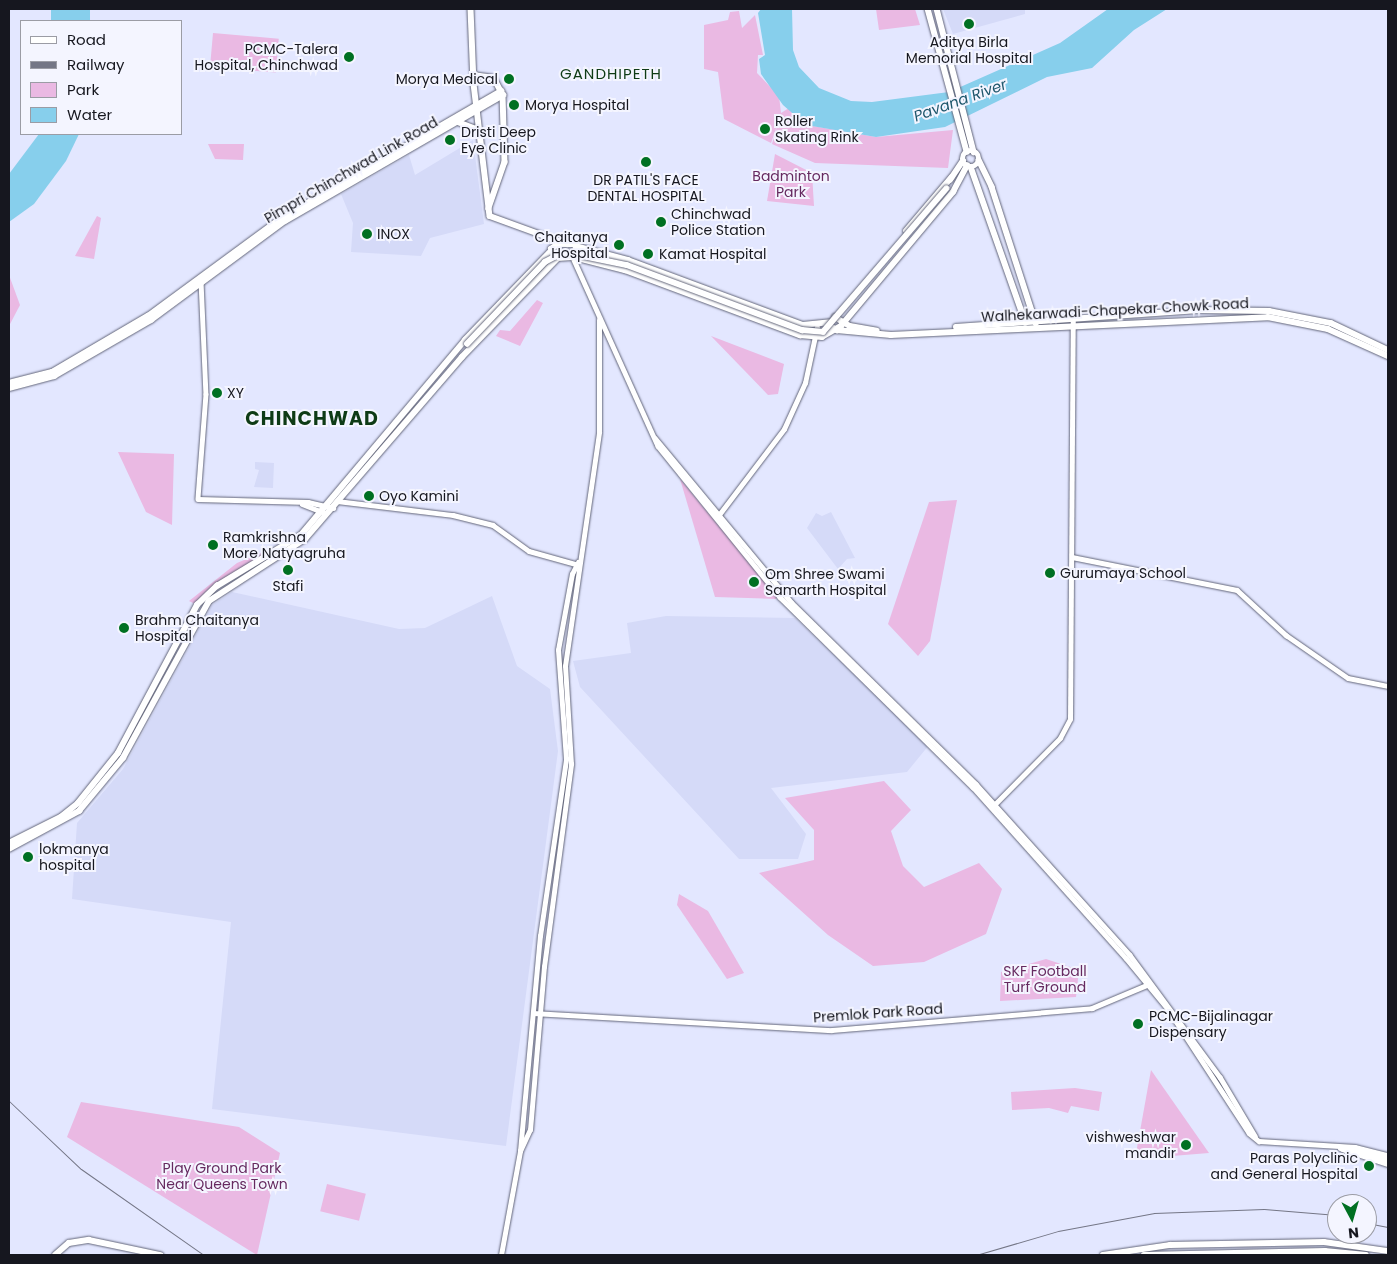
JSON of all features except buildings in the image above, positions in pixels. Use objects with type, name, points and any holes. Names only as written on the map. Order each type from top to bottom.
[{"type":"main road","points":[[470,9],[473,74],[488,210],[497,221],[550,235],[579,248],[628,260],[817,327],[827,324],[835,317],[954,178],[967,165],[978,160]]},
{"type":"main road","points":[[928,9],[950,69],[974,152],[992,188],[1036,323]]},
{"type":"main road","points":[[938,9],[950,69]]},
{"type":"main road","points":[[473,74],[494,78],[502,93],[505,162],[488,210]]},
{"type":"main road","name":"Pimpri Chinchwad Link Road","points":[[9,388],[54,376],[202,282],[285,221],[502,93]]},
{"type":"main road","points":[[456,121],[471,124],[480,132]]},
{"type":"main road","points":[[967,130],[967,165],[1027,323]]},
{"type":"main road","points":[[967,152],[974,152]]},
{"type":"main road","points":[[456,352],[468,344],[545,262],[564,252],[626,265],[802,330],[823,332],[946,190],[954,178]]},
{"type":"main road","points":[[9,849],[79,811],[118,766],[205,606],[299,545],[462,357],[556,260],[576,259],[818,338],[837,330],[843,323],[953,192],[954,178]]},
{"type":"main road","points":[[550,235],[551,250],[556,260]]},
{"type":"main road","points":[[9,843],[56,823],[78,803],[114,759],[197,605],[217,586],[296,540],[456,352],[551,250],[567,244]]},
{"type":"main road","points":[[576,259],[579,248]]},
{"type":"main road","name":"Pimpri Chinchwad Link Road","points":[[9,383],[52,372],[202,282]]},
{"type":"main road","name":"Walhekarwadi-Chapekar Chowk Road","points":[[835,317],[850,326],[903,332],[1027,323],[1094,322],[1198,310],[1269,314],[1339,329],[1388,350]]},
{"type":"main road","name":"Walhekarwadi-Chapekar Chowk Road","points":[[837,330],[891,335],[1027,323]]},
{"type":"main road","points":[[827,324],[837,330]]},
{"type":"main road","name":"Walhekarwadi-Chapekar Chowk Road","points":[[1339,329],[1388,356]]},
{"type":"main road","points":[[462,357],[468,344]]},
{"type":"main road","points":[[428,384],[435,389]]},
{"type":"main road","points":[[1341,1148],[1388,1162]]},
{"type":"main road","points":[[55,1255],[69,1243],[89,1240],[160,1255]]},
{"type":"main road","points":[[1103,1255],[1170,1245],[1327,1242]]},
{"type":"main road","points":[[1342,1244],[1388,1251]]},
{"type":"main road","points":[[1144,1255],[1325,1250],[1337,1253],[1366,1255]]},
{"type":"street","points":[[576,259],[599,318],[655,438],[792,603],[992,806],[1150,984],[1233,1095],[1255,1137],[1271,1143],[1341,1148],[1388,1154]]},
{"type":"street","points":[[202,282],[206,394],[198,499],[302,504],[333,508]]},
{"type":"street","points":[[520,1151],[530,1130],[540,1013],[572,764],[565,666],[602,398],[599,318]]},
{"type":"street","points":[[992,806],[1069,725],[1073,321]]},
{"type":"street","points":[[718,516],[781,435],[805,383],[818,338],[817,327]]},
{"type":"street","points":[[330,500],[453,515],[493,524],[529,551],[579,563]]},
{"type":"street","points":[[302,504],[320,512],[328,513]]},
{"type":"street","points":[[1072,557],[1238,590],[1281,631],[1348,678],[1388,686]]},
{"type":"street","points":[[502,1255],[520,1151],[533,1013],[566,759],[558,650],[579,563]]},
{"type":"street","name":"Premlok Park Road","points":[[533,1013],[780,1028],[856,1028],[1092,1008],[1150,984]]},
{"type":"shaded area","name":"Aditya Birla Memorial Hospital","points":[[943,9],[1025,9],[1025,14],[953,34]]},
{"type":"shaded area","points":[[473,140],[484,224],[430,238],[421,256],[351,252],[353,223],[341,194],[409,155],[415,175]]},
{"type":"shaded area","points":[[255,462],[274,463],[273,488],[254,487],[259,470],[255,469]]},
{"type":"shaded area","points":[[831,512],[855,558],[847,559],[838,569],[807,528],[816,513],[822,516]]},
{"type":"shaded area","points":[[232,592],[399,629],[425,628],[492,596],[517,666],[550,689],[558,751],[506,1146],[212,1109],[231,922],[72,899],[77,823],[123,769],[212,605]]},
{"type":"shaded area","points":[[666,616],[795,618],[929,745],[907,772],[771,788],[806,834],[798,859],[739,859],[580,687],[573,661],[631,653],[627,623]]},
{"type":"green space","points":[[876,9],[915,9],[920,25],[879,30]]},
{"type":"green space","points":[[739,11],[742,28],[755,15],[763,55],[758,55],[757,73],[779,96],[781,113],[789,108],[807,125],[876,137],[953,130],[948,168],[815,163],[772,144],[778,123],[771,143],[724,119],[718,72],[704,69],[704,25],[728,20],[730,12]]},
{"type":"green space","points":[[213,33],[279,39],[276,73],[210,67]]},
{"type":"green space","points":[[208,144],[244,144],[243,160],[215,159]]},
{"type":"green space","name":"Badminton Park","points":[[775,154],[812,173],[814,206],[767,201]]},
{"type":"green space","points":[[97,216],[101,218],[94,259],[75,256]]},
{"type":"green space","points":[[9,275],[20,305],[9,326]]},
{"type":"green space","points":[[537,300],[543,303],[520,346],[496,336],[500,330],[510,331]]},
{"type":"green space","points":[[711,336],[784,364],[778,394],[768,395]]},
{"type":"green space","points":[[118,452],[174,454],[172,525],[146,512]]},
{"type":"green space","points":[[680,479],[777,596],[776,599],[715,597]]},
{"type":"green space","points":[[957,500],[930,641],[918,656],[888,624],[929,502]]},
{"type":"green space","points":[[261,553],[264,557],[208,591],[197,605],[189,601],[237,563]]},
{"type":"green space","points":[[884,781],[911,810],[891,831],[903,866],[924,887],[979,863],[1002,889],[986,934],[924,962],[873,966],[828,935],[759,873],[814,860],[814,830],[785,798]]},
{"type":"green space","points":[[679,894],[708,911],[744,973],[727,979],[677,905]]},
{"type":"green space","name":"SKF Football Turf Ground","points":[[1046,959],[1079,970],[1076,997],[1000,1001],[1001,972]]},
{"type":"green space","points":[[1151,1070],[1209,1153],[1135,1159]]},
{"type":"green space","points":[[1075,1088],[1102,1092],[1099,1111],[1071,1106],[1068,1113],[1049,1108],[1012,1110],[1011,1092]]},
{"type":"green space","name":"Play Ground Park Near Queens Town","points":[[81,1102],[239,1127],[280,1153],[257,1255],[67,1137]]},
{"type":"green space","points":[[327,1184],[366,1194],[359,1221],[320,1211]]},
{"type":"water","points":[[51,9],[90,9],[90,20],[51,20]]},
{"type":"water","name":"Pavana River","points":[[761,9],[792,9],[793,50],[799,67],[819,88],[851,101],[872,102],[949,92],[1060,43],[1108,9],[1167,9],[1134,30],[1092,68],[1047,77],[945,127],[876,137],[806,125],[783,105],[761,74],[759,59],[765,55],[758,13]]},
{"type":"water","points":[[38,135],[79,135],[66,161],[34,204],[9,222],[9,174]]},
{"type":"railway","points":[[9,1101],[81,1169],[204,1255]]},
{"type":"railway","points":[[976,1255],[1058,1231],[1154,1213],[1264,1209],[1327,1214]]},
{"type":"railway","points":[[1377,1225],[1388,1227]]},
{"type":"place","name":"Aditya Birla Memorial Hospital","points":[[969,24]]},
{"type":"place","name":"PCMC-Talera Hospital, Chinchwad","points":[[349,57]]},
{"type":"place","name":"Morya Medical","points":[[509,79]]},
{"type":"place","name":"Morya Hospital","points":[[514,105]]},
{"type":"place","name":"Roller Skating Rink","points":[[765,129]]},
{"type":"place","name":"Dristi Deep Eye Clinic","points":[[450,140]]},
{"type":"place","name":"DR PATIL'S FACE DENTAL HOSPITAL","points":[[646,162]]},
{"type":"place","name":"Chinchwad Police Station","points":[[661,222]]},
{"type":"place","name":"INOX","points":[[367,234]]},
{"type":"place","name":"Chaitanya Hospital","points":[[619,245]]},
{"type":"place","name":"Kamat Hospital","points":[[648,254]]},
{"type":"place","name":"XY","points":[[217,393]]},
{"type":"place","name":"Oyo Kamini","points":[[369,496]]},
{"type":"place","name":"Ramkrishna More Natyagruha","points":[[213,545]]},
{"type":"place","name":"Stafi","points":[[288,570]]},
{"type":"place","name":"Gurumaya School","points":[[1050,573]]},
{"type":"place","name":"Om Shree Swami Samarth Hospital","points":[[754,582]]},
{"type":"place","name":"Brahm Chaitanya Hospital","points":[[124,628]]},
{"type":"place","name":"lokmanya hospital","points":[[28,857]]},
{"type":"place","name":"PCMC-Bijalinagar Dispensary","points":[[1138,1024]]},
{"type":"place","name":"vishweshwar mandir","points":[[1186,1145]]},
{"type":"place","name":"Paras Polyclinic and General Hospital","points":[[1369,1166]]},
{"type":"district","name":"GANDHIPETH","points":[[611,74]]},
{"type":"district","name":"CHINCHWAD","points":[[312,419]]}]
